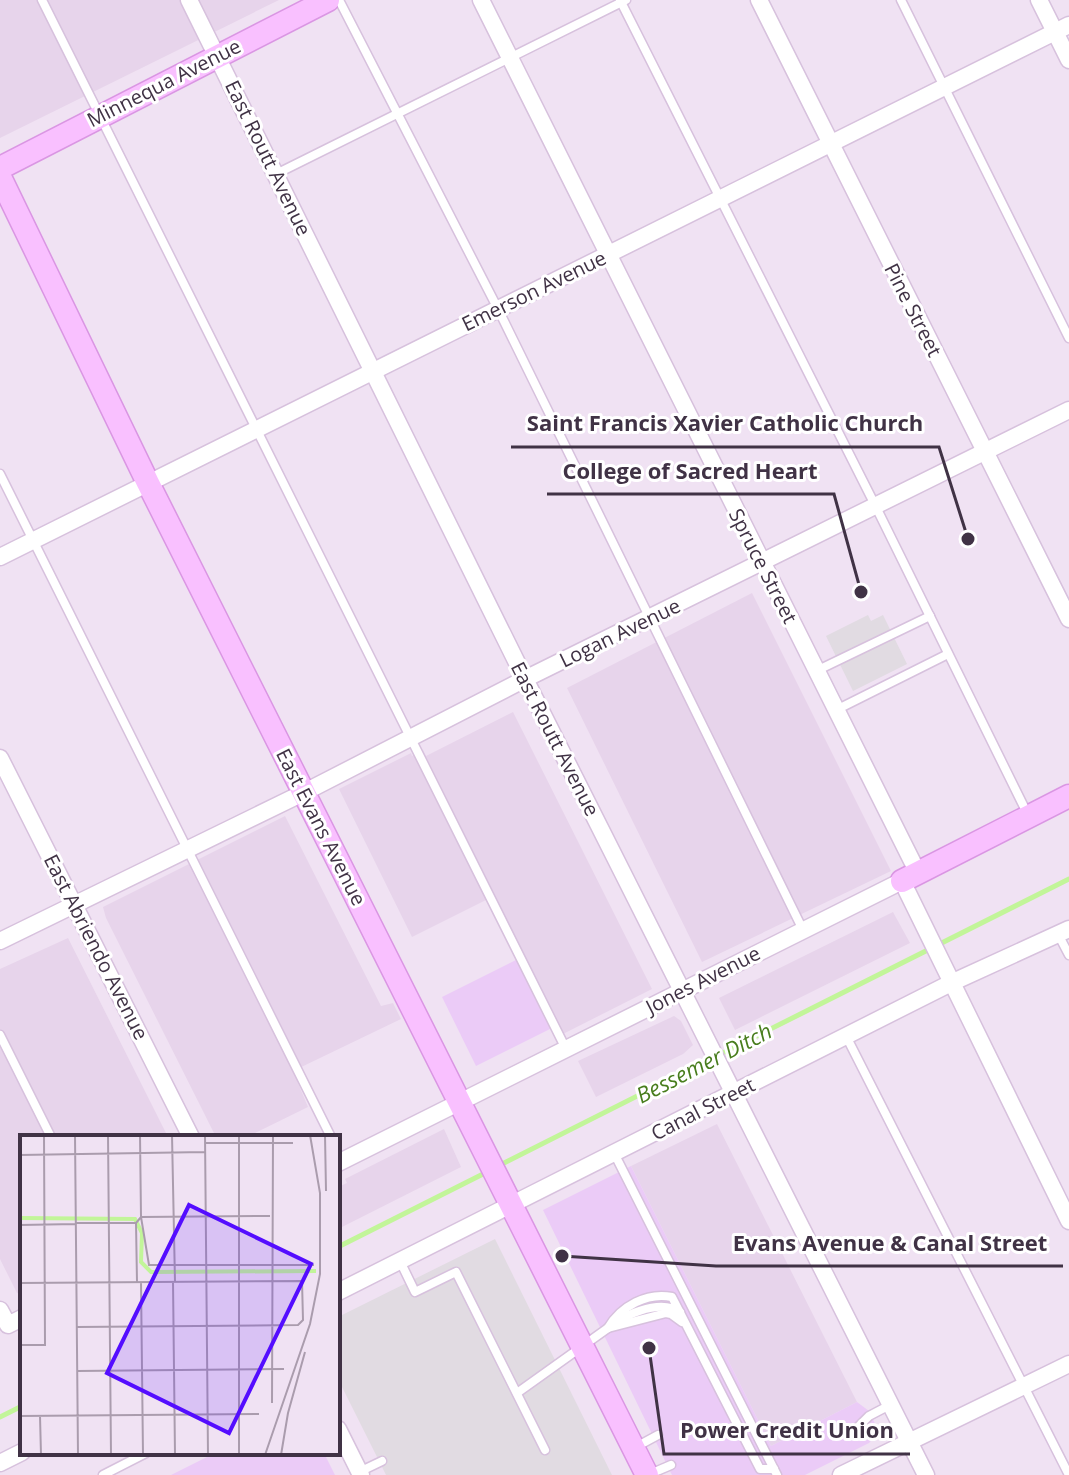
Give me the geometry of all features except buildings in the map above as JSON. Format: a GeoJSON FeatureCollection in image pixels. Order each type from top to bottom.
{"type":"FeatureCollection","features":[{"type":"Feature","properties":{"kind":"street","name":"East Routt Avenue"},"geometry":{"type":"LineString","coordinates":[[189,0],[525,679],[926,1475]]}},
{"type":"Feature","properties":{"kind":"street","name":"Minnequa Avenue"},"geometry":{"type":"LineString","coordinates":[[0,168],[328,0]]}},
{"type":"Feature","properties":{"kind":"street","name":"Spruce Street"},"geometry":{"type":"LineString","coordinates":[[481,0],[836,711],[910,877],[939,960],[1069,1221]]}},
{"type":"Feature","properties":{"kind":"street","name":"Pine Street"},"geometry":{"type":"LineString","coordinates":[[759,0],[1069,619]]}},
{"type":"Feature","properties":{"kind":"street"},"geometry":{"type":"LineString","coordinates":[[1039,0],[1062,28],[1069,60]]}},
{"type":"Feature","properties":{"kind":"street","name":"Emerson Avenue"},"geometry":{"type":"LineString","coordinates":[[0,557],[1062,28]]}},
{"type":"Feature","properties":{"kind":"street","name":"East Evans Avenue"},"geometry":{"type":"LineString","coordinates":[[0,177],[148,483],[584,1347],[627,1441],[648,1475]]}},
{"type":"Feature","properties":{"kind":"street","name":"Logan Avenue"},"geometry":{"type":"LineString","coordinates":[[0,941],[1069,410]]}},
{"type":"Feature","properties":{"kind":"street","name":"East Abriendo Avenue"},"geometry":{"type":"LineString","coordinates":[[0,758],[190,1135]]}},
{"type":"Feature","properties":{"kind":"street","name":"Jones Avenue"},"geometry":{"type":"LineString","coordinates":[[340,1159],[461,1102],[1069,796]]}},
{"type":"Feature","properties":{"kind":"street","name":"Canal Street"},"geometry":{"type":"LineString","coordinates":[[340,1291],[951,983],[1064,931]]}},
{"type":"Feature","properties":{"kind":"street"},"geometry":{"type":"LineString","coordinates":[[841,1475],[1069,1364]]}},
{"type":"Feature","properties":{"kind":"street"},"geometry":{"type":"LineString","coordinates":[[340,1433],[360,1473]]}},
{"type":"Feature","properties":{"kind":"street"},"geometry":{"type":"LineString","coordinates":[[0,1463],[20,1453]]}},
{"type":"Feature","properties":{"kind":"lane"},"geometry":{"type":"LineString","coordinates":[[42,0],[566,1049]]}},
{"type":"Feature","properties":{"kind":"lane"},"geometry":{"type":"LineString","coordinates":[[339,0],[652,617],[803,930]]}},
{"type":"Feature","properties":{"kind":"lane"},"geometry":{"type":"LineString","coordinates":[[901,0],[1069,338]]}},
{"type":"Feature","properties":{"kind":"lane"},"geometry":{"type":"LineString","coordinates":[[276,174],[623,1],[1028,816]]}},
{"type":"Feature","properties":{"kind":"lane"},"geometry":{"type":"LineString","coordinates":[[0,474],[330,1135]]}},
{"type":"Feature","properties":{"kind":"lane"},"geometry":{"type":"LineString","coordinates":[[816,671],[930,616]]}},
{"type":"Feature","properties":{"kind":"lane"},"geometry":{"type":"LineString","coordinates":[[836,711],[948,654]]}},
{"type":"Feature","properties":{"kind":"lane"},"geometry":{"type":"LineString","coordinates":[[1064,931],[1069,955]]}},
{"type":"Feature","properties":{"kind":"lane"},"geometry":{"type":"LineString","coordinates":[[0,1035],[50,1135]]}},
{"type":"Feature","properties":{"kind":"lane"},"geometry":{"type":"LineString","coordinates":[[846,1036],[1069,1475]]}},
{"type":"Feature","properties":{"kind":"lane"},"geometry":{"type":"LineString","coordinates":[[614,1153],[776,1472]]}},
{"type":"Feature","properties":{"kind":"lane"},"geometry":{"type":"LineString","coordinates":[[400,1261],[415,1292],[456,1272],[545,1450]]}},
{"type":"Feature","properties":{"kind":"lane"},"geometry":{"type":"LineString","coordinates":[[517,1393],[584,1347],[608,1328],[629,1305],[656,1296],[672,1297],[760,1469],[776,1472]]}},
{"type":"Feature","properties":{"kind":"lane"},"geometry":{"type":"LineString","coordinates":[[608,1328],[666,1313],[676,1316],[689,1329]]}},
{"type":"Feature","properties":{"kind":"lane"},"geometry":{"type":"LineString","coordinates":[[858,1427],[869,1416],[891,1405]]}},
{"type":"Feature","properties":{"kind":"lane"},"geometry":{"type":"LineString","coordinates":[[627,1441],[658,1435]]}},
{"type":"Feature","properties":{"kind":"lane"},"geometry":{"type":"LineString","coordinates":[[103,1475],[142,1455]]}},
{"type":"Feature","properties":{"kind":"lane"},"geometry":{"type":"LineString","coordinates":[[360,1473],[382,1461]]}},
{"type":"Feature","properties":{"kind":"lane"},"geometry":{"type":"LineString","coordinates":[[648,1475],[671,1465]]}},
{"type":"Feature","properties":{"kind":"shaded area"},"geometry":{"type":"Polygon","coordinates":[[[0,0],[279,0],[0,138],[0,0]]]}},
{"type":"Feature","properties":{"kind":"shaded area"},"geometry":{"type":"Polygon","coordinates":[[[752,593],[891,871],[702,962],[567,688],[752,593]]]}},
{"type":"Feature","properties":{"kind":"shaded area"},"geometry":{"type":"Polygon","coordinates":[[[868,615],[871,621],[883,615],[907,664],[853,691],[826,636],[868,615]]]}},
{"type":"Feature","properties":{"kind":"shaded area"},"geometry":{"type":"Polygon","coordinates":[[[513,712],[652,989],[557,1037],[488,899],[412,937],[339,789],[411,753],[412,756],[423,750],[426,756],[513,712]]]}},
{"type":"Feature","properties":{"kind":"shaded area"},"geometry":{"type":"Polygon","coordinates":[[[285,816],[381,1006],[393,1003],[401,1019],[293,1071],[308,1107],[251,1135],[215,1135],[103,907],[285,816]]]}},
{"type":"Feature","properties":{"kind":"shaded area"},"geometry":{"type":"Polygon","coordinates":[[[893,912],[910,943],[735,1030],[719,998],[893,912]]]}},
{"type":"Feature","properties":{"kind":"shaded area"},"geometry":{"type":"Polygon","coordinates":[[[68,938],[167,1135],[20,1135],[20,1294],[0,1259],[0,969],[68,938]]]}},
{"type":"Feature","properties":{"kind":"shaded area"},"geometry":{"type":"Polygon","coordinates":[[[518,959],[552,1028],[476,1066],[442,997],[518,959]]]}},
{"type":"Feature","properties":{"kind":"shaded area"},"geometry":{"type":"Polygon","coordinates":[[[674,1016],[681,1021],[693,1045],[683,1054],[596,1097],[578,1061],[674,1016]]]}},
{"type":"Feature","properties":{"kind":"shaded area"},"geometry":{"type":"Polygon","coordinates":[[[717,1124],[857,1402],[771,1446],[631,1166],[717,1124]]]}},
{"type":"Feature","properties":{"kind":"shaded area"},"geometry":{"type":"Polygon","coordinates":[[[444,1129],[461,1167],[340,1228],[340,1186],[347,1183],[345,1179],[444,1129]]]}},
{"type":"Feature","properties":{"kind":"shaded area"},"geometry":{"type":"Polygon","coordinates":[[[631,1166],[771,1446],[857,1402],[869,1411],[879,1432],[869,1443],[805,1475],[672,1475],[543,1210],[631,1166]]]}},
{"type":"Feature","properties":{"kind":"shaded area"},"geometry":{"type":"Polygon","coordinates":[[[495,1239],[612,1475],[386,1475],[340,1383],[340,1316],[495,1239]]]}},
{"type":"Feature","properties":{"kind":"shaded area"},"geometry":{"type":"Polygon","coordinates":[[[211,1455],[325,1455],[335,1475],[171,1475],[211,1455]]]}},
{"type":"Feature","properties":{"kind":"waterway","name":"Bessemer Ditch"},"geometry":{"type":"LineString","coordinates":[[498,1166],[1069,879]]}},
{"type":"Feature","properties":{"kind":"waterway","name":"Bessemer Ditch"},"geometry":{"type":"LineString","coordinates":[[340,1246],[489,1171]]}},
{"type":"Feature","properties":{"kind":"waterway","name":"Bessemer Ditch"},"geometry":{"type":"LineString","coordinates":[[0,1417],[20,1407]]}},
{"type":"Feature","properties":{"kind":"place","name":"Saint Francis Xavier Catholic Church"},"geometry":{"type":"Point","coordinates":[968,539]}},
{"type":"Feature","properties":{"kind":"place","name":"College of Sacred Heart"},"geometry":{"type":"Point","coordinates":[861,592]}},
{"type":"Feature","properties":{"kind":"place","name":"Evans Avenue & Canal Street"},"geometry":{"type":"Point","coordinates":[562,1256]}},
{"type":"Feature","properties":{"kind":"place","name":"Power Credit Union"},"geometry":{"type":"Point","coordinates":[649,1348]}}]}
